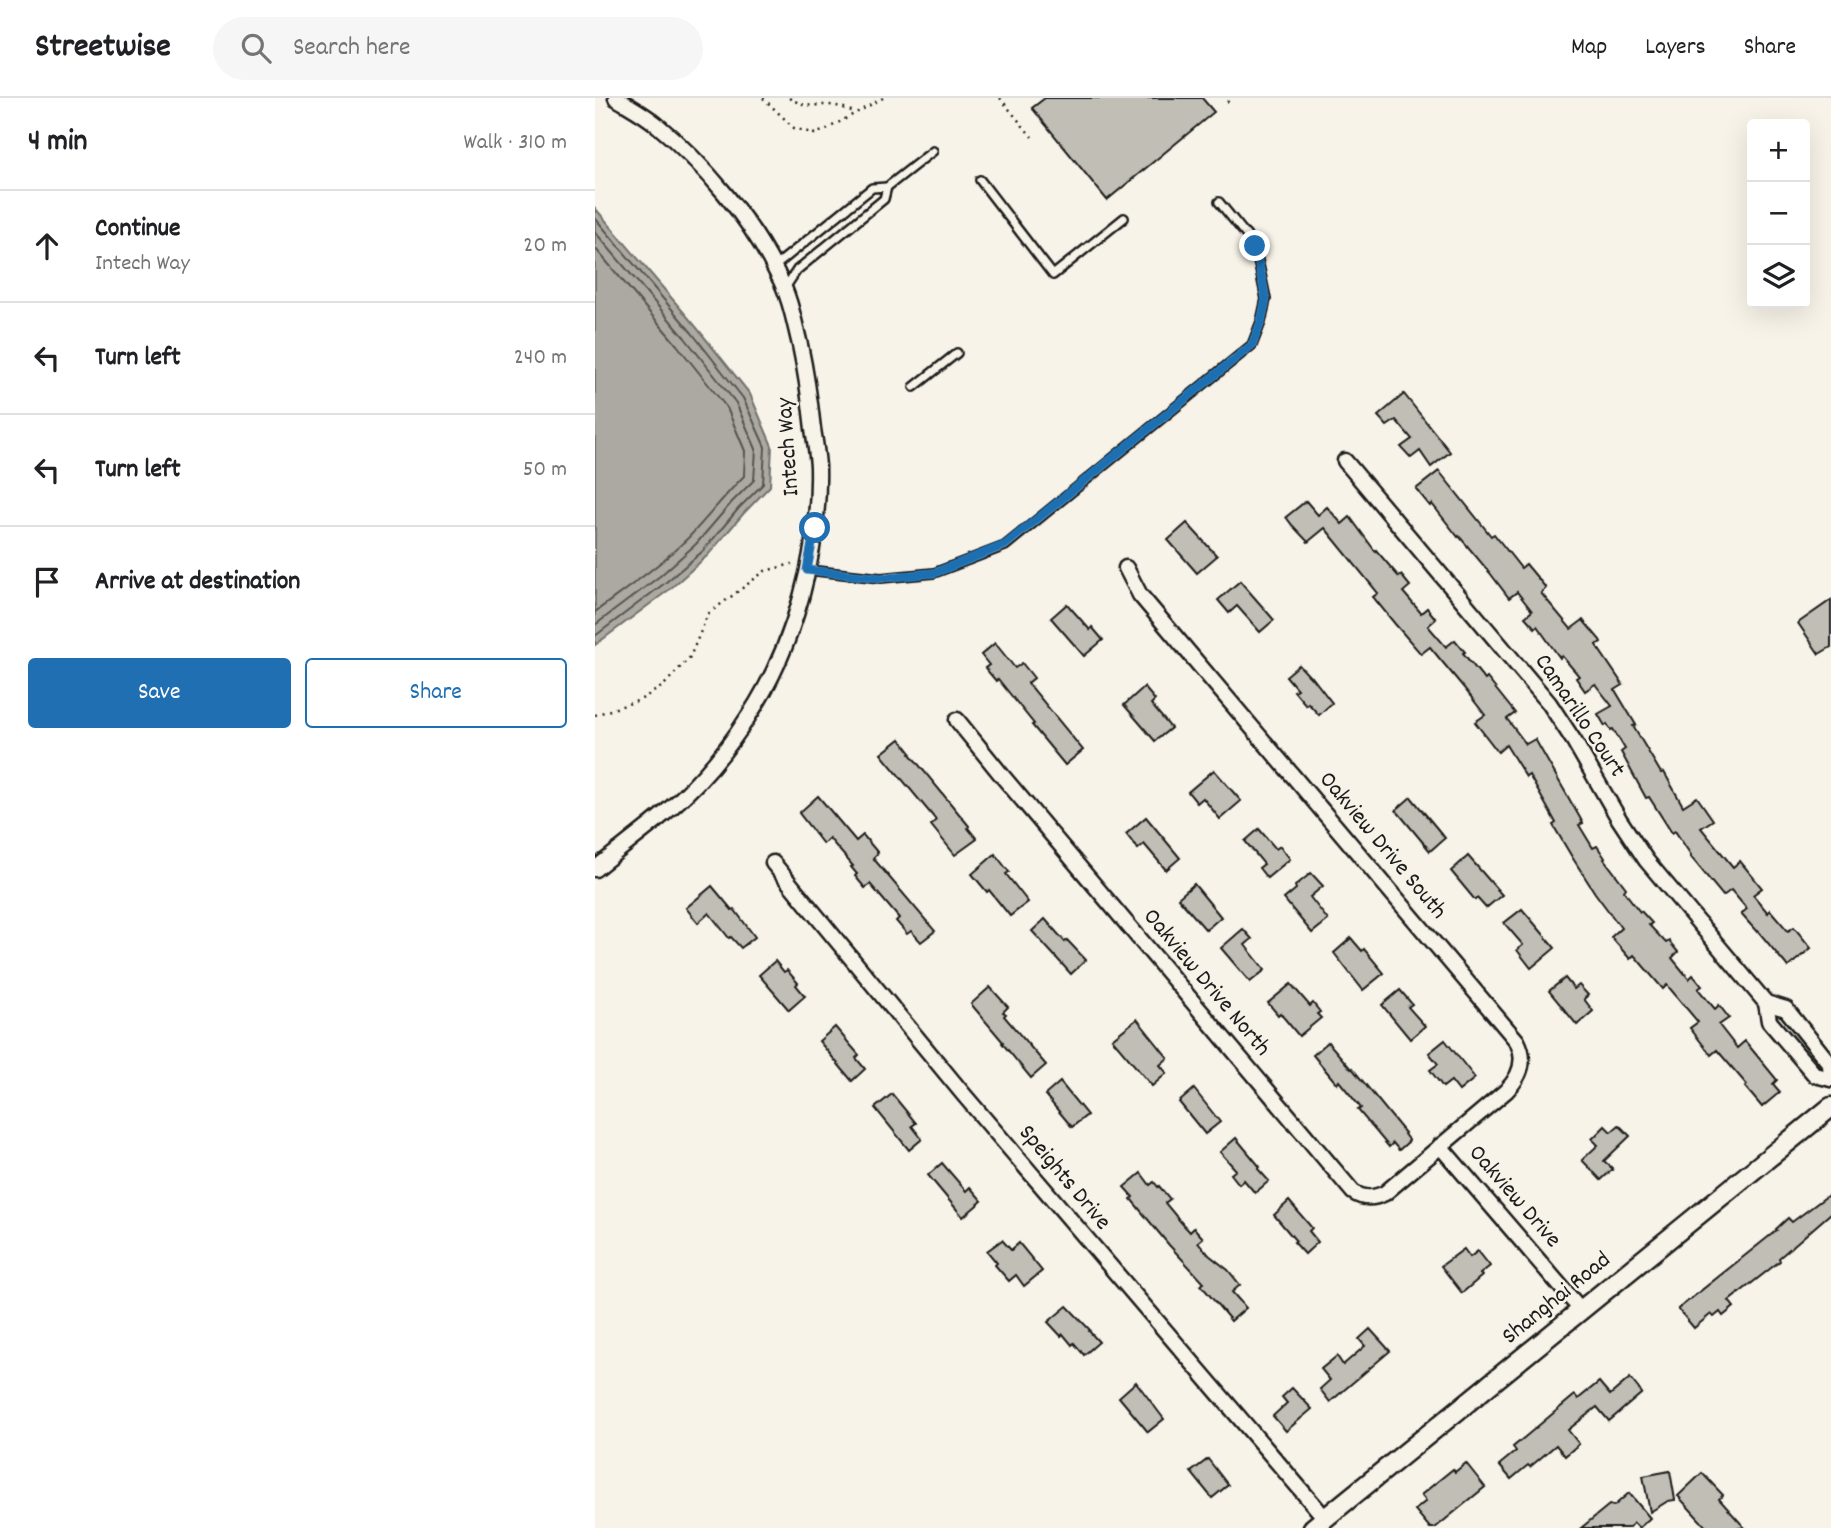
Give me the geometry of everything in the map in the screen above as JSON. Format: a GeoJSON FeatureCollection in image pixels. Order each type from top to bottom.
{"type":"FeatureCollection","features":[{"type":"Feature","properties":{"kind":"street","name":"Intech Way"},"geometry":{"type":"LineString","coordinates":[[595,869],[667,812],[695,785],[749,716],[768,682],[786,641],[805,584],[815,528],[818,464],[806,373],[787,295],[774,267],[746,222],[702,166],[654,122],[616,98]]}},
{"type":"Feature","properties":{"kind":"street","name":"Camarillo Court"},"geometry":{"type":"LineString","coordinates":[[1345,461],[1540,692],[1574,741],[1646,860],[1766,1003],[1786,1009],[1830,1063],[1831,1079]]}},
{"type":"Feature","properties":{"kind":"street","name":"Oakview Drive South"},"geometry":{"type":"LineString","coordinates":[[1125,568],[1140,595],[1517,1041],[1522,1060],[1521,1070],[1514,1082],[1440,1146]]}},
{"type":"Feature","properties":{"kind":"street","name":"Oakview Drive North"},"geometry":{"type":"LineString","coordinates":[[957,720],[1353,1192],[1369,1198],[1385,1193],[1440,1146]]}},
{"type":"Feature","properties":{"kind":"street","name":"Speights Drive"},"geometry":{"type":"LineString","coordinates":[[773,863],[1319,1523]]}},
{"type":"Feature","properties":{"kind":"street","name":"Shanghai Road"},"geometry":{"type":"LineString","coordinates":[[1319,1523],[1831,1107]]}},
{"type":"Feature","properties":{"kind":"street","name":"Oakview Drive"},"geometry":{"type":"LineString","coordinates":[[1440,1146],[1581,1310]]}},
{"type":"Feature","properties":{"kind":"lane"},"geometry":{"type":"LineString","coordinates":[[774,267],[872,188],[887,187],[933,151]]}},
{"type":"Feature","properties":{"kind":"lane"},"geometry":{"type":"LineString","coordinates":[[980,180],[1053,275],[1124,218]]}},
{"type":"Feature","properties":{"kind":"lane"},"geometry":{"type":"LineString","coordinates":[[784,288],[797,270],[884,199],[887,187]]}},
{"type":"Feature","properties":{"kind":"lane"},"geometry":{"type":"LineString","coordinates":[[807,570],[881,578],[934,573],[1005,545],[1252,345],[1266,299],[1255,246],[1219,202]]}},
{"type":"Feature","properties":{"kind":"lane"},"geometry":{"type":"LineString","coordinates":[[847,208],[857,221]]}},
{"type":"Feature","properties":{"kind":"lane"},"geometry":{"type":"LineString","coordinates":[[914,387],[957,352]]}},
{"type":"Feature","properties":{"kind":"path"},"geometry":{"type":"LineString","coordinates":[[762,98],[794,128],[815,135],[883,98]]}},
{"type":"Feature","properties":{"kind":"path"},"geometry":{"type":"LineString","coordinates":[[789,98],[800,104],[829,105],[856,113]]}},
{"type":"Feature","properties":{"kind":"path"},"geometry":{"type":"LineString","coordinates":[[1000,98],[1032,138]]}},
{"type":"Feature","properties":{"kind":"path"},"geometry":{"type":"LineString","coordinates":[[1227,102],[1231,98]]}},
{"type":"Feature","properties":{"kind":"path"},"geometry":{"type":"LineString","coordinates":[[595,715],[640,701],[663,686],[690,657],[708,614],[765,571],[792,564]]}},
{"type":"Feature","properties":{"kind":"water"},"geometry":{"type":"Polygon","coordinates":[[[595,208],[750,394],[772,446],[770,486],[708,555],[670,589],[595,645],[595,208]]]}},
{"type":"Feature","properties":{"kind":"building"},"geometry":{"type":"Polygon","coordinates":[[[1045,98],[1202,98],[1214,112],[1107,200],[1032,108],[1045,98]]]}},
{"type":"Feature","properties":{"kind":"building"},"geometry":{"type":"Polygon","coordinates":[[[1404,394],[1450,452],[1431,467],[1420,451],[1411,458],[1401,447],[1412,439],[1396,420],[1387,426],[1378,416],[1404,394]]]}},
{"type":"Feature","properties":{"kind":"building"},"geometry":{"type":"Polygon","coordinates":[[[1439,471],[1491,536],[1494,534],[1521,568],[1526,564],[1546,588],[1541,593],[1571,629],[1583,620],[1600,640],[1596,645],[1623,685],[1615,690],[1636,725],[1633,726],[1683,806],[1697,797],[1713,820],[1701,828],[1733,867],[1740,861],[1762,888],[1753,895],[1768,913],[1770,910],[1788,931],[1794,927],[1811,948],[1788,967],[1741,914],[1747,909],[1731,890],[1723,896],[1690,856],[1675,831],[1672,833],[1649,797],[1646,798],[1621,752],[1625,749],[1613,729],[1607,724],[1605,726],[1598,714],[1612,706],[1595,684],[1585,691],[1576,678],[1579,676],[1562,656],[1560,658],[1537,626],[1535,628],[1525,617],[1532,611],[1517,592],[1509,598],[1432,504],[1430,506],[1416,489],[1439,471]]]}},
{"type":"Feature","properties":{"kind":"building"},"geometry":{"type":"Polygon","coordinates":[[[1306,501],[1318,515],[1327,507],[1342,524],[1350,517],[1375,551],[1410,586],[1403,592],[1421,613],[1427,608],[1436,619],[1428,626],[1446,647],[1455,640],[1485,680],[1487,678],[1515,713],[1507,719],[1526,744],[1535,739],[1583,823],[1579,825],[1593,848],[1597,846],[1626,888],[1624,891],[1652,923],[1649,925],[1678,952],[1672,958],[1689,979],[1693,975],[1702,986],[1698,989],[1715,1009],[1719,1005],[1729,1018],[1719,1025],[1737,1048],[1745,1041],[1777,1080],[1773,1084],[1780,1092],[1762,1107],[1717,1050],[1711,1055],[1690,1028],[1698,1022],[1667,985],[1663,989],[1634,955],[1630,959],[1611,937],[1621,928],[1572,857],[1529,775],[1526,777],[1506,745],[1498,752],[1475,722],[1485,715],[1464,688],[1430,647],[1421,654],[1373,597],[1378,593],[1325,528],[1308,542],[1292,525],[1286,517],[1306,501]]]}},
{"type":"Feature","properties":{"kind":"building"},"geometry":{"type":"Polygon","coordinates":[[[1187,523],[1217,556],[1197,573],[1168,540],[1187,523]]]}},
{"type":"Feature","properties":{"kind":"building"},"geometry":{"type":"Polygon","coordinates":[[[1240,581],[1274,620],[1260,632],[1237,606],[1229,613],[1218,600],[1240,581]]]}},
{"type":"Feature","properties":{"kind":"building"},"geometry":{"type":"Polygon","coordinates":[[[1831,600],[1831,647],[1819,654],[1798,623],[1831,600]]]}},
{"type":"Feature","properties":{"kind":"building"},"geometry":{"type":"Polygon","coordinates":[[[1067,604],[1090,630],[1092,627],[1103,640],[1084,656],[1051,618],[1067,604]]]}},
{"type":"Feature","properties":{"kind":"building"},"geometry":{"type":"Polygon","coordinates":[[[995,643],[1015,668],[1022,663],[1034,678],[1028,683],[1083,750],[1065,765],[998,679],[996,681],[985,668],[989,665],[981,655],[995,643]]]}},
{"type":"Feature","properties":{"kind":"building"},"geometry":{"type":"Polygon","coordinates":[[[1299,665],[1332,703],[1319,715],[1294,691],[1297,689],[1286,676],[1299,665]]]}},
{"type":"Feature","properties":{"kind":"building"},"geometry":{"type":"Polygon","coordinates":[[[1144,687],[1155,700],[1151,704],[1171,728],[1155,741],[1124,705],[1144,687]]]}},
{"type":"Feature","properties":{"kind":"building"},"geometry":{"type":"Polygon","coordinates":[[[900,739],[977,839],[955,855],[931,825],[936,820],[881,754],[900,739]]]}},
{"type":"Feature","properties":{"kind":"building"},"geometry":{"type":"Polygon","coordinates":[[[1214,770],[1241,801],[1220,819],[1203,798],[1197,803],[1188,792],[1214,770]]]}},
{"type":"Feature","properties":{"kind":"building"},"geometry":{"type":"Polygon","coordinates":[[[818,796],[856,841],[863,835],[878,853],[873,858],[935,931],[921,942],[911,931],[907,934],[896,921],[899,918],[870,884],[865,888],[855,876],[857,874],[851,867],[853,866],[829,838],[823,844],[799,813],[818,796]]]}},
{"type":"Feature","properties":{"kind":"building"},"geometry":{"type":"Polygon","coordinates":[[[1411,797],[1445,838],[1430,851],[1396,810],[1411,797]]]}},
{"type":"Feature","properties":{"kind":"building"},"geometry":{"type":"Polygon","coordinates":[[[1146,817],[1180,858],[1166,870],[1144,844],[1138,849],[1126,834],[1146,817]]]}},
{"type":"Feature","properties":{"kind":"building"},"geometry":{"type":"Polygon","coordinates":[[[1259,829],[1276,849],[1280,846],[1290,859],[1267,878],[1259,868],[1264,864],[1245,841],[1259,829]]]}},
{"type":"Feature","properties":{"kind":"building"},"geometry":{"type":"Polygon","coordinates":[[[995,854],[1009,872],[1006,874],[1028,902],[1010,916],[972,874],[995,854]]]}},
{"type":"Feature","properties":{"kind":"building"},"geometry":{"type":"Polygon","coordinates":[[[1468,856],[1502,895],[1486,908],[1477,898],[1475,900],[1451,871],[1468,856]]]}},
{"type":"Feature","properties":{"kind":"building"},"geometry":{"type":"Polygon","coordinates":[[[1311,873],[1323,886],[1310,897],[1328,920],[1312,933],[1284,899],[1311,873]]]}},
{"type":"Feature","properties":{"kind":"building"},"geometry":{"type":"Polygon","coordinates":[[[1194,884],[1221,917],[1206,930],[1178,898],[1194,884]]]}},
{"type":"Feature","properties":{"kind":"building"},"geometry":{"type":"Polygon","coordinates":[[[712,886],[755,937],[741,948],[729,938],[709,913],[698,923],[686,908],[712,886]]]}},
{"type":"Feature","properties":{"kind":"building"},"geometry":{"type":"Polygon","coordinates":[[[1522,909],[1555,948],[1531,968],[1517,950],[1523,945],[1504,923],[1522,909]]]}},
{"type":"Feature","properties":{"kind":"building"},"geometry":{"type":"Polygon","coordinates":[[[1045,919],[1065,942],[1067,940],[1086,960],[1071,974],[1032,931],[1045,919]]]}},
{"type":"Feature","properties":{"kind":"building"},"geometry":{"type":"Polygon","coordinates":[[[1243,929],[1252,939],[1245,945],[1265,970],[1250,982],[1221,948],[1243,929]]]}},
{"type":"Feature","properties":{"kind":"building"},"geometry":{"type":"Polygon","coordinates":[[[1351,938],[1384,973],[1363,990],[1334,953],[1351,938]]]}},
{"type":"Feature","properties":{"kind":"building"},"geometry":{"type":"Polygon","coordinates":[[[775,961],[784,972],[787,970],[805,996],[789,1010],[759,975],[775,961]]]}},
{"type":"Feature","properties":{"kind":"building"},"geometry":{"type":"Polygon","coordinates":[[[1565,978],[1574,989],[1579,985],[1588,995],[1584,999],[1593,1011],[1577,1025],[1549,991],[1565,978]]]}},
{"type":"Feature","properties":{"kind":"building"},"geometry":{"type":"Polygon","coordinates":[[[1291,984],[1310,1006],[1313,1003],[1321,1018],[1299,1036],[1268,1003],[1291,984]]]}},
{"type":"Feature","properties":{"kind":"building"},"geometry":{"type":"Polygon","coordinates":[[[990,987],[1008,1007],[1003,1012],[1006,1014],[1004,1016],[1046,1065],[1031,1078],[971,1004],[990,987]]]}},
{"type":"Feature","properties":{"kind":"building"},"geometry":{"type":"Polygon","coordinates":[[[1400,990],[1412,1004],[1408,1007],[1425,1026],[1410,1039],[1382,1005],[1400,990]]]}},
{"type":"Feature","properties":{"kind":"building"},"geometry":{"type":"Polygon","coordinates":[[[1137,1019],[1168,1058],[1160,1065],[1167,1073],[1152,1086],[1112,1039],[1137,1019]]]}},
{"type":"Feature","properties":{"kind":"building"},"geometry":{"type":"Polygon","coordinates":[[[835,1027],[859,1055],[856,1058],[865,1069],[852,1081],[819,1041],[835,1027]]]}},
{"type":"Feature","properties":{"kind":"building"},"geometry":{"type":"Polygon","coordinates":[[[1445,1040],[1475,1078],[1459,1091],[1451,1081],[1443,1087],[1430,1070],[1438,1064],[1429,1053],[1445,1040]]]}},
{"type":"Feature","properties":{"kind":"building"},"geometry":{"type":"Polygon","coordinates":[[[1328,1042],[1405,1133],[1409,1141],[1399,1150],[1393,1143],[1389,1147],[1358,1110],[1361,1108],[1339,1081],[1337,1084],[1313,1055],[1328,1042]]]}},
{"type":"Feature","properties":{"kind":"building"},"geometry":{"type":"Polygon","coordinates":[[[1060,1082],[1087,1115],[1072,1127],[1045,1095],[1060,1082]]]}},
{"type":"Feature","properties":{"kind":"building"},"geometry":{"type":"Polygon","coordinates":[[[1194,1089],[1220,1122],[1205,1134],[1179,1102],[1194,1089]]]}},
{"type":"Feature","properties":{"kind":"building"},"geometry":{"type":"Polygon","coordinates":[[[892,1094],[916,1123],[912,1126],[922,1139],[909,1150],[875,1108],[892,1094]]]}},
{"type":"Feature","properties":{"kind":"building"},"geometry":{"type":"Polygon","coordinates":[[[1619,1125],[1630,1136],[1604,1161],[1613,1169],[1601,1180],[1582,1160],[1598,1145],[1592,1139],[1605,1126],[1611,1132],[1619,1125]]]}},
{"type":"Feature","properties":{"kind":"building"},"geometry":{"type":"Polygon","coordinates":[[[1236,1138],[1269,1181],[1255,1193],[1244,1180],[1239,1184],[1231,1174],[1236,1170],[1220,1152],[1236,1138]]]}},
{"type":"Feature","properties":{"kind":"building"},"geometry":{"type":"Polygon","coordinates":[[[942,1163],[966,1191],[970,1187],[982,1201],[963,1217],[928,1175],[942,1163]]]}},
{"type":"Feature","properties":{"kind":"building"},"geometry":{"type":"Polygon","coordinates":[[[1141,1173],[1150,1185],[1154,1182],[1159,1186],[1170,1199],[1165,1203],[1190,1232],[1194,1228],[1203,1238],[1198,1242],[1240,1285],[1232,1292],[1246,1308],[1231,1321],[1201,1285],[1204,1283],[1131,1199],[1133,1197],[1124,1187],[1141,1173]]]}},
{"type":"Feature","properties":{"kind":"building"},"geometry":{"type":"Polygon","coordinates":[[[1831,1193],[1831,1213],[1779,1258],[1780,1261],[1729,1301],[1734,1307],[1723,1316],[1720,1312],[1714,1317],[1711,1314],[1694,1328],[1678,1309],[1777,1230],[1788,1218],[1792,1222],[1831,1193]]]}},
{"type":"Feature","properties":{"kind":"building"},"geometry":{"type":"Polygon","coordinates":[[[1289,1201],[1312,1228],[1309,1231],[1318,1242],[1305,1254],[1274,1215],[1289,1201]]]}},
{"type":"Feature","properties":{"kind":"building"},"geometry":{"type":"Polygon","coordinates":[[[1002,1240],[1011,1250],[1019,1243],[1042,1271],[1024,1286],[1016,1275],[1009,1281],[987,1251],[1002,1240]]]}},
{"type":"Feature","properties":{"kind":"building"},"geometry":{"type":"Polygon","coordinates":[[[1464,1249],[1470,1257],[1478,1251],[1490,1266],[1462,1293],[1441,1266],[1464,1249]]]}},
{"type":"Feature","properties":{"kind":"building"},"geometry":{"type":"Polygon","coordinates":[[[1067,1306],[1099,1342],[1084,1355],[1048,1322],[1067,1306]]]}},
{"type":"Feature","properties":{"kind":"building"},"geometry":{"type":"Polygon","coordinates":[[[1370,1329],[1390,1351],[1330,1402],[1320,1389],[1330,1380],[1321,1369],[1337,1356],[1343,1365],[1365,1346],[1359,1339],[1370,1329]]]}},
{"type":"Feature","properties":{"kind":"building"},"geometry":{"type":"Polygon","coordinates":[[[1630,1378],[1642,1393],[1609,1421],[1597,1407],[1568,1430],[1579,1444],[1565,1456],[1556,1445],[1511,1479],[1499,1465],[1516,1451],[1513,1447],[1575,1395],[1578,1399],[1599,1382],[1610,1395],[1630,1378]]]}},
{"type":"Feature","properties":{"kind":"building"},"geometry":{"type":"Polygon","coordinates":[[[1136,1382],[1164,1419],[1148,1432],[1119,1397],[1136,1382]]]}},
{"type":"Feature","properties":{"kind":"building"},"geometry":{"type":"Polygon","coordinates":[[[1292,1388],[1312,1409],[1286,1431],[1273,1416],[1287,1403],[1282,1397],[1292,1388]]]}},
{"type":"Feature","properties":{"kind":"building"},"geometry":{"type":"Polygon","coordinates":[[[1208,1459],[1228,1485],[1212,1498],[1191,1472],[1208,1459]]]}},
{"type":"Feature","properties":{"kind":"building"},"geometry":{"type":"Polygon","coordinates":[[[1466,1463],[1485,1487],[1435,1528],[1430,1528],[1415,1510],[1426,1501],[1421,1495],[1453,1469],[1455,1472],[1466,1463]]]}},
{"type":"Feature","properties":{"kind":"building"},"geometry":{"type":"Polygon","coordinates":[[[1670,1471],[1675,1500],[1668,1501],[1650,1512],[1643,1476],[1670,1471]]]}},
{"type":"Feature","properties":{"kind":"building"},"geometry":{"type":"Polygon","coordinates":[[[1702,1473],[1723,1495],[1719,1499],[1745,1528],[1707,1528],[1678,1496],[1702,1473]]]}},
{"type":"Feature","properties":{"kind":"building"},"geometry":{"type":"Polygon","coordinates":[[[1629,1493],[1650,1518],[1639,1528],[1634,1523],[1628,1528],[1581,1528],[1609,1505],[1614,1506],[1629,1493]]]}},
{"type":"Feature","properties":{"kind":"route"},"geometry":{"type":"LineString","coordinates":[[815,528],[807,570],[881,578],[934,573],[1005,545],[1252,345],[1266,299],[1255,246]]}}]}
